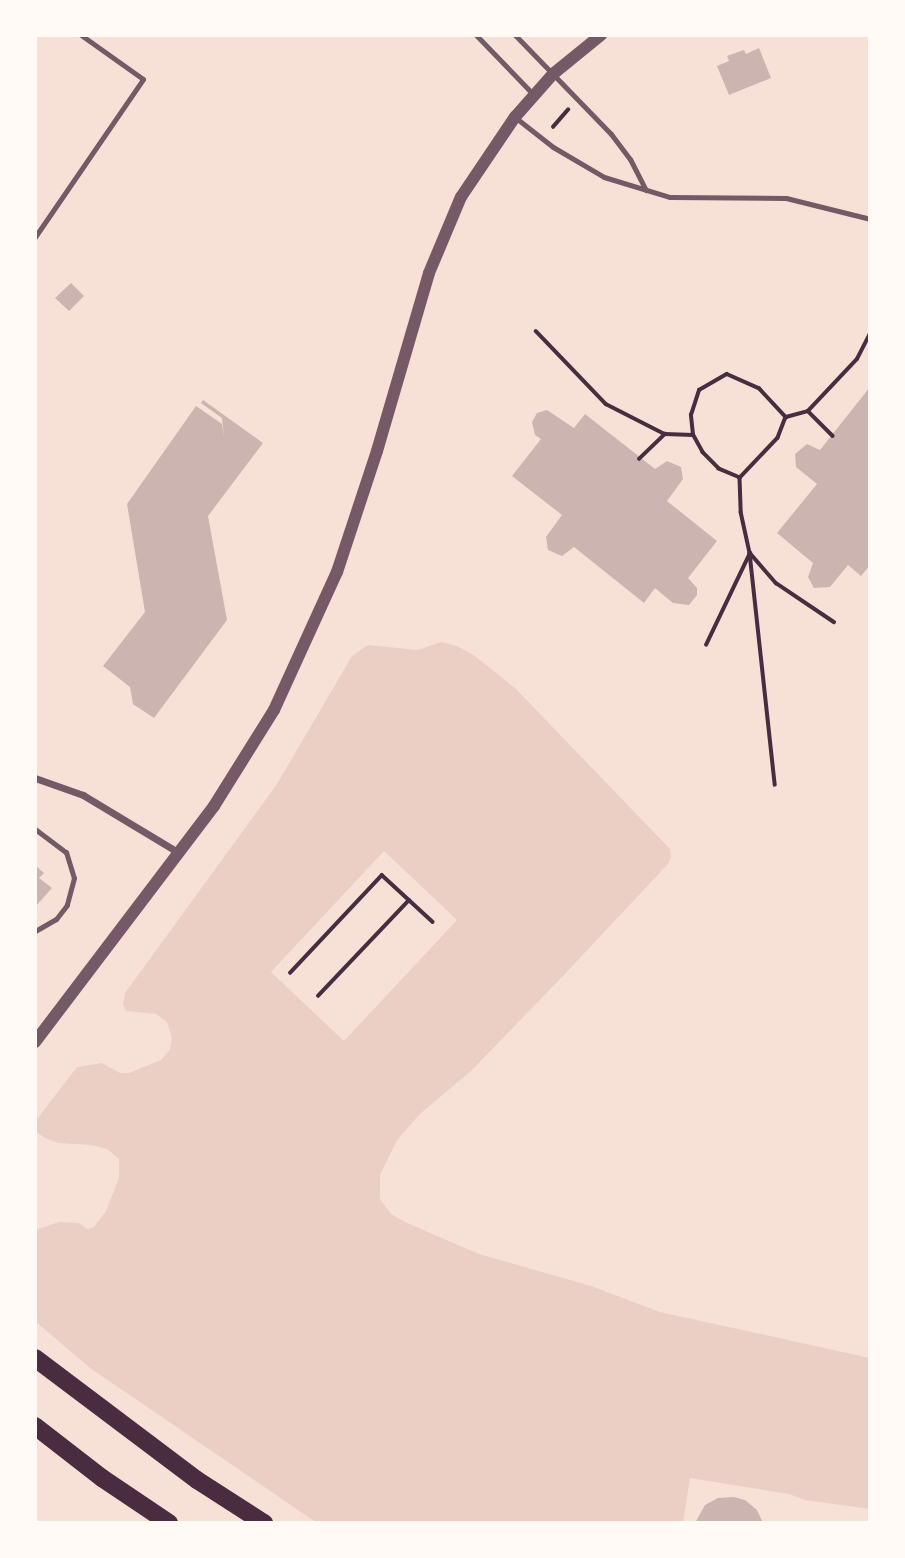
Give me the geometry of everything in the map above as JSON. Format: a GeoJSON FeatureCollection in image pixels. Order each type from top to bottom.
{"type":"FeatureCollection","features":[{"type":"Feature","properties":{"kind":"main road"},"geometry":{"type":"LineString","coordinates":[[35,1359],[197,1480],[264,1523]]}},
{"type":"Feature","properties":{"kind":"main road"},"geometry":{"type":"LineString","coordinates":[[35,1426],[102,1478],[169,1523]]}},
{"type":"Feature","properties":{"kind":"street"},"geometry":{"type":"LineString","coordinates":[[35,1042],[179,853],[255,743],[307,643],[337,572],[371,471],[435,256],[477,170],[515,117],[553,74],[601,35]]}},
{"type":"Feature","properties":{"kind":"street"},"geometry":{"type":"LineString","coordinates":[[35,778],[83,795],[179,853]]}},
{"type":"Feature","properties":{"kind":"lane"},"geometry":{"type":"LineString","coordinates":[[35,237],[143,79],[82,35]]}},
{"type":"Feature","properties":{"kind":"lane"},"geometry":{"type":"LineString","coordinates":[[476,35],[534,95]]}},
{"type":"Feature","properties":{"kind":"lane"},"geometry":{"type":"LineString","coordinates":[[515,35],[611,134],[630,159],[646,190]]}},
{"type":"Feature","properties":{"kind":"lane"},"geometry":{"type":"LineString","coordinates":[[515,117],[581,165],[604,177],[646,190],[688,199],[734,195],[786,198],[870,219]]}},
{"type":"Feature","properties":{"kind":"lane"},"geometry":{"type":"LineString","coordinates":[[35,829],[66,852],[72,863],[72,892],[56,919],[35,931]]}},
{"type":"Feature","properties":{"kind":"path"},"geometry":{"type":"LineString","coordinates":[[553,127],[568,110]]}},
{"type":"Feature","properties":{"kind":"path"},"geometry":{"type":"LineString","coordinates":[[536,331],[606,404],[665,434],[693,435]]}},
{"type":"Feature","properties":{"kind":"path"},"geometry":{"type":"LineString","coordinates":[[786,417],[808,411],[857,359],[870,333]]}},
{"type":"Feature","properties":{"kind":"path"},"geometry":{"type":"LineString","coordinates":[[740,478],[719,469],[703,453],[693,435],[691,415],[699,390],[727,374],[758,388],[786,417]]}},
{"type":"Feature","properties":{"kind":"path"},"geometry":{"type":"LineString","coordinates":[[808,411],[833,436]]}},
{"type":"Feature","properties":{"kind":"path"},"geometry":{"type":"LineString","coordinates":[[775,785],[750,553],[741,512],[740,478],[778,438],[786,417]]}},
{"type":"Feature","properties":{"kind":"path"},"geometry":{"type":"LineString","coordinates":[[639,459],[665,434]]}},
{"type":"Feature","properties":{"kind":"path"},"geometry":{"type":"LineString","coordinates":[[750,553],[776,583],[834,622]]}},
{"type":"Feature","properties":{"kind":"path"},"geometry":{"type":"LineString","coordinates":[[706,645],[750,553]]}},
{"type":"Feature","properties":{"kind":"path"},"geometry":{"type":"LineString","coordinates":[[290,973],[382,875],[433,922]]}},
{"type":"Feature","properties":{"kind":"path"},"geometry":{"type":"LineString","coordinates":[[318,996],[409,900]]}},
{"type":"Feature","properties":{"kind":"shaded area"},"geometry":{"type":"Polygon","coordinates":[[[441,642],[457,646],[475,656],[516,689],[670,849],[671,857],[668,864],[563,976],[471,1071],[420,1114],[397,1140],[380,1175],[380,1199],[391,1214],[407,1223],[479,1254],[591,1286],[660,1312],[870,1358],[870,1509],[805,1500],[789,1494],[690,1478],[683,1523],[317,1523],[90,1368],[35,1321],[35,1230],[59,1222],[79,1223],[87,1229],[94,1227],[106,1211],[119,1178],[119,1159],[107,1149],[58,1143],[45,1138],[35,1131],[37,1119],[77,1067],[102,1063],[120,1073],[129,1073],[161,1060],[170,1050],[172,1038],[167,1022],[156,1014],[126,1011],[123,1004],[125,993],[277,784],[352,656],[368,645],[418,650],[441,642]],[[384,851],[271,972],[344,1041],[457,920],[384,851]]]}},
{"type":"Feature","properties":{"kind":"building"},"geometry":{"type":"Polygon","coordinates":[[[759,48],[771,78],[729,95],[717,66],[729,61],[727,56],[744,50],[746,54],[759,48]]]}},
{"type":"Feature","properties":{"kind":"building"},"geometry":{"type":"Polygon","coordinates":[[[71,283],[84,296],[69,311],[55,298],[71,283]]]}},
{"type":"Feature","properties":{"kind":"building"},"geometry":{"type":"Polygon","coordinates":[[[870,387],[870,565],[861,576],[848,565],[830,587],[814,588],[808,577],[813,563],[777,533],[817,484],[796,467],[795,454],[807,444],[820,450],[870,387]]]}},
{"type":"Feature","properties":{"kind":"building"},"geometry":{"type":"Polygon","coordinates":[[[203,400],[263,443],[208,516],[227,620],[154,718],[133,704],[130,687],[103,666],[145,612],[127,504],[196,406],[222,424],[224,437],[222,418],[201,403],[203,400]]]}},
{"type":"Feature","properties":{"kind":"building"},"geometry":{"type":"Polygon","coordinates":[[[547,410],[574,428],[585,414],[655,469],[667,461],[681,467],[683,479],[667,501],[717,541],[688,578],[697,588],[697,595],[689,605],[673,603],[655,588],[644,603],[574,547],[562,556],[548,550],[546,537],[562,515],[512,476],[541,439],[535,435],[532,422],[537,413],[547,410]]]}},
{"type":"Feature","properties":{"kind":"building"},"geometry":{"type":"Polygon","coordinates":[[[35,865],[44,873],[39,878],[52,888],[35,907],[35,865]]]}},
{"type":"Feature","properties":{"kind":"building"},"geometry":{"type":"Polygon","coordinates":[[[734,1497],[745,1500],[757,1510],[763,1523],[695,1523],[705,1505],[718,1498],[734,1497]]]}}]}
